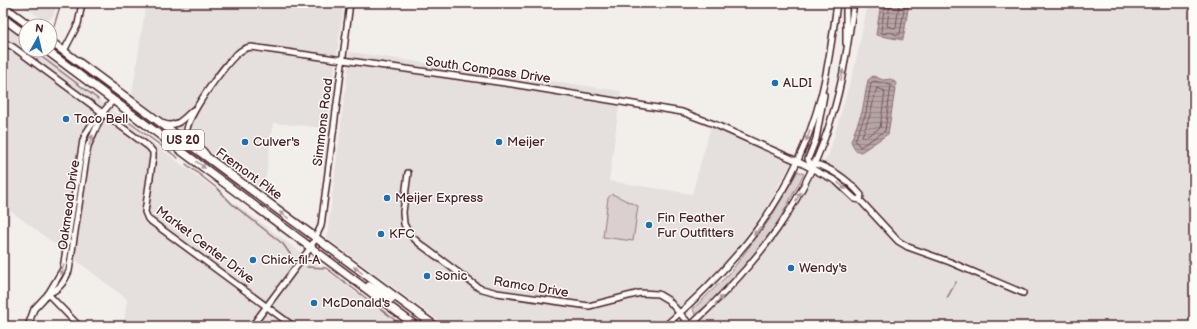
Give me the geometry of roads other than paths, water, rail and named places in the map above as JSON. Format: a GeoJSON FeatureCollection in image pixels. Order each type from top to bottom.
{"type":"FeatureCollection","features":[{"type":"Feature","properties":{"kind":"highway"},"geometry":{"type":"LineString","coordinates":[[3,6],[19,18]]}},
{"type":"Feature","properties":{"kind":"highway"},"geometry":{"type":"LineString","coordinates":[[3,18],[18,29]]}},
{"type":"Feature","properties":{"kind":"highway","name":"Fremont Pike"},"geometry":{"type":"LineString","coordinates":[[58,47],[209,160],[416,326]]}},
{"type":"Feature","properties":{"kind":"highway","name":"Fremont Pike"},"geometry":{"type":"LineString","coordinates":[[57,58],[313,243],[434,326]]}},
{"type":"Feature","properties":{"kind":"highway"},"geometry":{"type":"LineString","coordinates":[[65,64],[79,69],[107,89],[119,92]]}},
{"type":"Feature","properties":{"kind":"highway"},"geometry":{"type":"LineString","coordinates":[[113,100],[120,99],[150,120],[161,124]]}},
{"type":"Feature","properties":{"kind":"street"},"geometry":{"type":"LineString","coordinates":[[64,51],[78,24],[82,3]]}},
{"type":"Feature","properties":{"kind":"street","name":"Simmons Road"},"geometry":{"type":"LineString","coordinates":[[252,326],[313,243],[321,226],[350,3]]}},
{"type":"Feature","properties":{"kind":"street"},"geometry":{"type":"LineString","coordinates":[[812,163],[808,159],[816,139],[823,103],[837,3]]}},
{"type":"Feature","properties":{"kind":"street"},"geometry":{"type":"LineString","coordinates":[[846,3],[845,36],[847,47]]}},
{"type":"Feature","properties":{"kind":"street"},"geometry":{"type":"LineString","coordinates":[[690,326],[733,286],[763,250],[788,215],[812,169],[812,163],[833,113],[847,47],[854,3]]}},
{"type":"Feature","properties":{"kind":"street"},"geometry":{"type":"LineString","coordinates":[[3,42],[13,47],[102,114]]}},
{"type":"Feature","properties":{"kind":"street","name":"South Compass Drive"},"geometry":{"type":"LineString","coordinates":[[209,160],[204,151],[191,141],[187,134],[187,124],[195,108],[233,57],[247,48],[258,47],[664,108],[703,120],[798,161],[836,181],[855,200],[860,200],[898,241],[919,252],[950,262],[1023,294]]}},
{"type":"Feature","properties":{"kind":"street"},"geometry":{"type":"LineString","coordinates":[[665,326],[720,276],[748,243],[781,194],[798,161],[816,112],[826,74]]}},
{"type":"Feature","properties":{"kind":"street","name":"Oakmead Drive"},"geometry":{"type":"LineString","coordinates":[[28,326],[34,310],[48,294],[57,290],[63,284],[69,271],[88,146],[102,114],[113,100]]}},
{"type":"Feature","properties":{"kind":"street","name":"South Compass Drive"},"geometry":{"type":"LineString","coordinates":[[161,124],[169,126],[176,124],[195,108]]}},
{"type":"Feature","properties":{"kind":"street","name":"Market Center Drive"},"geometry":{"type":"LineString","coordinates":[[102,114],[144,143],[153,152],[145,212],[148,218],[293,326]]}},
{"type":"Feature","properties":{"kind":"street","name":"South Compass Drive"},"geometry":{"type":"LineString","coordinates":[[798,161],[812,163],[846,180],[861,195],[860,200]]}},
{"type":"Feature","properties":{"kind":"street","name":"Ramco Drive"},"geometry":{"type":"LineString","coordinates":[[408,173],[403,212],[404,224],[410,235],[479,288],[497,294],[589,306],[620,297],[653,293],[663,296],[680,313],[690,326]]}},
{"type":"Feature","properties":{"kind":"street"},"geometry":{"type":"LineString","coordinates":[[48,294],[79,326]]}},
{"type":"Feature","properties":{"kind":"water"},"geometry":{"type":"Polygon","coordinates":[[[881,3],[909,3],[903,40],[876,35],[881,3]]]}},
{"type":"Feature","properties":{"kind":"water"},"geometry":{"type":"Polygon","coordinates":[[[873,76],[883,80],[891,79],[896,83],[888,134],[861,152],[855,150],[851,141],[862,112],[868,80],[873,76]]]}},
{"type":"Feature","properties":{"kind":"waterway"},"geometry":{"type":"LineString","coordinates":[[56,18],[61,3]]}},
{"type":"Feature","properties":{"kind":"waterway"},"geometry":{"type":"LineString","coordinates":[[43,58],[98,99]]}},
{"type":"Feature","properties":{"kind":"waterway"},"geometry":{"type":"LineString","coordinates":[[119,115],[178,158]]}},
{"type":"Feature","properties":{"kind":"waterway"},"geometry":{"type":"LineString","coordinates":[[186,164],[218,189],[232,204],[283,244],[290,254]]}},
{"type":"Feature","properties":{"kind":"waterway"},"geometry":{"type":"LineString","coordinates":[[307,267],[326,268],[403,326]]}},
{"type":"Feature","properties":{"kind":"waterway"},"geometry":{"type":"LineString","coordinates":[[947,298],[956,282]]}},
{"type":"Feature","properties":{"kind":"place","name":"ALDI"},"geometry":{"type":"Point","coordinates":[775,83]}},
{"type":"Feature","properties":{"kind":"place","name":"Taco Bell"},"geometry":{"type":"Point","coordinates":[66,119]}},
{"type":"Feature","properties":{"kind":"place","name":"Culver's"},"geometry":{"type":"Point","coordinates":[245,142]}},
{"type":"Feature","properties":{"kind":"place","name":"Meijer"},"geometry":{"type":"Point","coordinates":[499,142]}},
{"type":"Feature","properties":{"kind":"place","name":"Meijer Express"},"geometry":{"type":"Point","coordinates":[387,198]}},
{"type":"Feature","properties":{"kind":"place","name":"Fin Feather Fur Outfitters"},"geometry":{"type":"Point","coordinates":[649,225]}},
{"type":"Feature","properties":{"kind":"place","name":"KFC"},"geometry":{"type":"Point","coordinates":[381,234]}},
{"type":"Feature","properties":{"kind":"place","name":"Chick-fil-A"},"geometry":{"type":"Point","coordinates":[253,260]}},
{"type":"Feature","properties":{"kind":"place","name":"Wendy's"},"geometry":{"type":"Point","coordinates":[791,268]}},
{"type":"Feature","properties":{"kind":"place","name":"Sonic"},"geometry":{"type":"Point","coordinates":[427,276]}},
{"type":"Feature","properties":{"kind":"place","name":"McDonald's"},"geometry":{"type":"Point","coordinates":[314,303]}}]}
